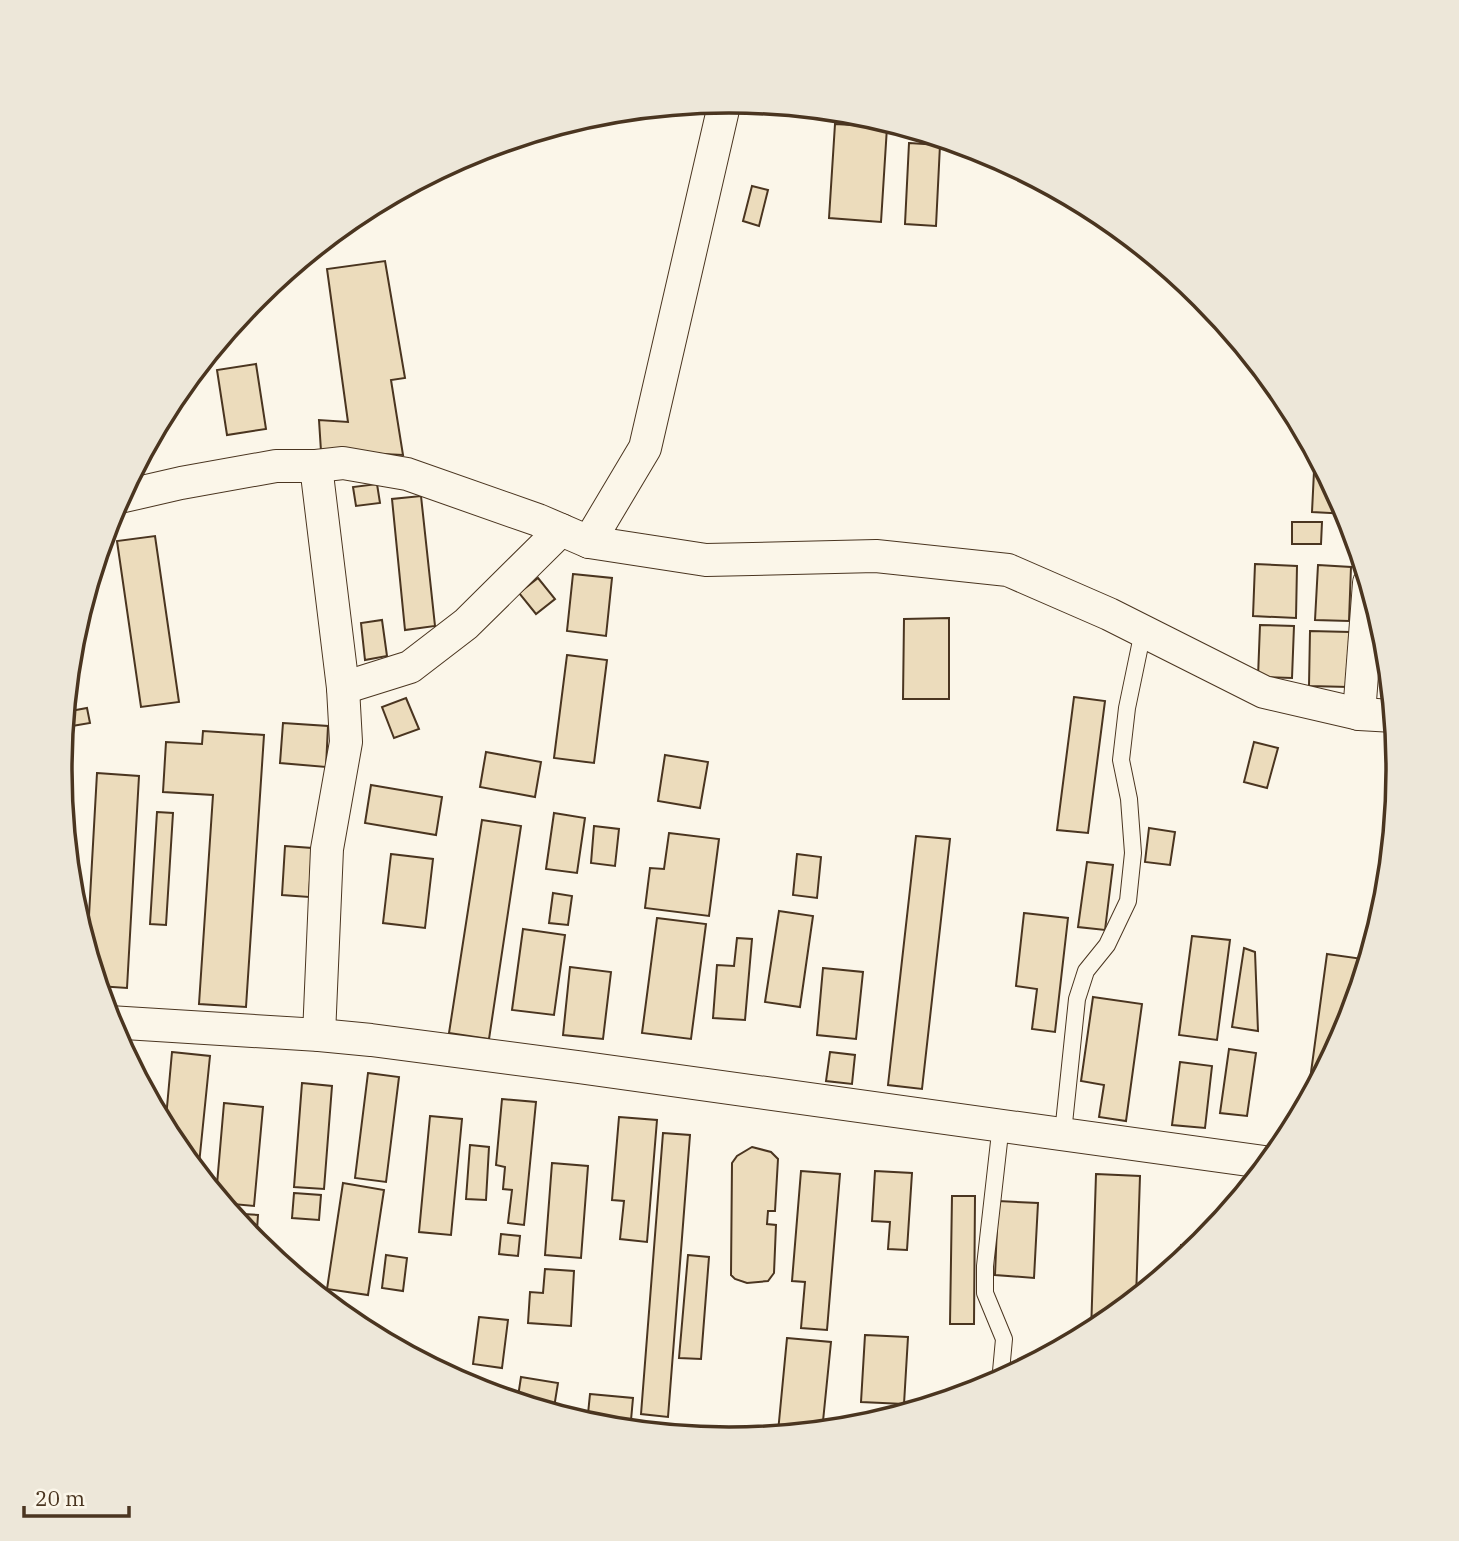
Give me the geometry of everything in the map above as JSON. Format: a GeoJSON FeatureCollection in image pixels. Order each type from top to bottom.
{"type":"FeatureCollection","features":[{"type":"Feature","properties":{"kind":"street"},"geometry":{"type":"LineString","coordinates":[[343,688],[410,667],[466,624],[575,536],[645,448],[723,113]]}},
{"type":"Feature","properties":{"kind":"street"},"geometry":{"type":"LineString","coordinates":[[134,494],[276,466],[343,463],[407,474],[575,536],[706,560],[876,556],[1008,569],[1109,614],[1264,692],[1359,715],[1385,716]]}},
{"type":"Feature","properties":{"kind":"street"},"geometry":{"type":"LineString","coordinates":[[316,466],[343,688],[346,742],[327,849],[319,1035]]}},
{"type":"Feature","properties":{"kind":"street"},"geometry":{"type":"LineString","coordinates":[[1359,715],[1367,609]]}},
{"type":"Feature","properties":{"kind":"street"},"geometry":{"type":"LineString","coordinates":[[122,1023],[319,1035],[592,1068],[1258,1161]]}},
{"type":"Feature","properties":{"kind":"lane"},"geometry":{"type":"LineString","coordinates":[[1063,1133],[1077,999],[1086,971],[1107,945],[1128,901],[1133,853],[1129,799],[1121,760],[1127,708],[1143,631]]}},
{"type":"Feature","properties":{"kind":"lane"},"geometry":{"type":"LineString","coordinates":[[1001,1124],[985,1266],[985,1293],[1004,1339],[1001,1369]]}},
{"type":"Feature","properties":{"kind":"building"},"geometry":{"type":"Polygon","coordinates":[[[835,124],[860,125],[887,132],[881,222],[829,218],[835,124]]]}},
{"type":"Feature","properties":{"kind":"building"},"geometry":{"type":"Polygon","coordinates":[[[909,143],[940,148],[936,226],[905,224],[909,143]]]}},
{"type":"Feature","properties":{"kind":"building"},"geometry":{"type":"Polygon","coordinates":[[[752,186],[768,190],[759,226],[743,221],[752,186]]]}},
{"type":"Feature","properties":{"kind":"building"},"geometry":{"type":"Polygon","coordinates":[[[385,261],[405,378],[391,380],[403,455],[321,451],[319,420],[348,422],[327,269],[385,261]]]}},
{"type":"Feature","properties":{"kind":"building"},"geometry":{"type":"Polygon","coordinates":[[[256,364],[266,429],[227,435],[217,370],[256,364]]]}},
{"type":"Feature","properties":{"kind":"building"},"geometry":{"type":"Polygon","coordinates":[[[1314,471],[1334,513],[1312,512],[1314,471]]]}},
{"type":"Feature","properties":{"kind":"building"},"geometry":{"type":"Polygon","coordinates":[[[377,484],[380,503],[356,506],[353,487],[377,484]]]}},
{"type":"Feature","properties":{"kind":"building"},"geometry":{"type":"Polygon","coordinates":[[[421,496],[435,626],[405,630],[392,499],[421,496]]]}},
{"type":"Feature","properties":{"kind":"building"},"geometry":{"type":"Polygon","coordinates":[[[1292,522],[1322,522],[1321,544],[1292,544],[1292,522]]]}},
{"type":"Feature","properties":{"kind":"building"},"geometry":{"type":"Polygon","coordinates":[[[155,536],[179,702],[141,707],[117,541],[155,536]]]}},
{"type":"Feature","properties":{"kind":"building"},"geometry":{"type":"Polygon","coordinates":[[[1255,564],[1297,566],[1296,618],[1253,616],[1255,564]]]}},
{"type":"Feature","properties":{"kind":"building"},"geometry":{"type":"Polygon","coordinates":[[[1318,565],[1351,567],[1349,621],[1315,620],[1318,565]]]}},
{"type":"Feature","properties":{"kind":"building"},"geometry":{"type":"Polygon","coordinates":[[[573,574],[612,578],[606,636],[567,631],[573,574]]]}},
{"type":"Feature","properties":{"kind":"building"},"geometry":{"type":"Polygon","coordinates":[[[538,578],[555,599],[536,614],[519,593],[538,578]]]}},
{"type":"Feature","properties":{"kind":"building"},"geometry":{"type":"Polygon","coordinates":[[[949,618],[949,699],[903,699],[904,619],[949,618]]]}},
{"type":"Feature","properties":{"kind":"building"},"geometry":{"type":"Polygon","coordinates":[[[382,620],[387,656],[365,660],[361,623],[382,620]]]}},
{"type":"Feature","properties":{"kind":"building"},"geometry":{"type":"Polygon","coordinates":[[[1260,625],[1294,626],[1292,678],[1258,677],[1260,625]]]}},
{"type":"Feature","properties":{"kind":"building"},"geometry":{"type":"Polygon","coordinates":[[[1310,631],[1350,632],[1349,687],[1309,686],[1310,631]]]}},
{"type":"Feature","properties":{"kind":"building"},"geometry":{"type":"Polygon","coordinates":[[[567,655],[607,660],[594,763],[554,758],[567,655]]]}},
{"type":"Feature","properties":{"kind":"building"},"geometry":{"type":"Polygon","coordinates":[[[1074,697],[1105,701],[1088,833],[1057,830],[1074,697]]]}},
{"type":"Feature","properties":{"kind":"building"},"geometry":{"type":"Polygon","coordinates":[[[406,698],[419,729],[394,738],[382,707],[406,698]]]}},
{"type":"Feature","properties":{"kind":"building"},"geometry":{"type":"Polygon","coordinates":[[[87,708],[90,723],[73,726],[75,710],[87,708]]]}},
{"type":"Feature","properties":{"kind":"building"},"geometry":{"type":"Polygon","coordinates":[[[283,723],[328,726],[326,767],[280,763],[283,723]]]}},
{"type":"Feature","properties":{"kind":"building"},"geometry":{"type":"Polygon","coordinates":[[[203,731],[264,735],[246,1007],[199,1004],[213,795],[163,792],[166,742],[202,744],[203,731]]]}},
{"type":"Feature","properties":{"kind":"building"},"geometry":{"type":"Polygon","coordinates":[[[1254,742],[1278,748],[1267,788],[1244,782],[1254,742]]]}},
{"type":"Feature","properties":{"kind":"building"},"geometry":{"type":"Polygon","coordinates":[[[486,752],[541,762],[535,797],[480,787],[486,752]]]}},
{"type":"Feature","properties":{"kind":"building"},"geometry":{"type":"Polygon","coordinates":[[[665,755],[708,762],[700,808],[658,801],[665,755]]]}},
{"type":"Feature","properties":{"kind":"building"},"geometry":{"type":"Polygon","coordinates":[[[97,773],[139,776],[127,988],[109,987],[89,919],[97,773]]]}},
{"type":"Feature","properties":{"kind":"building"},"geometry":{"type":"Polygon","coordinates":[[[371,785],[442,797],[436,835],[365,823],[371,785]]]}},
{"type":"Feature","properties":{"kind":"building"},"geometry":{"type":"Polygon","coordinates":[[[157,812],[173,813],[166,925],[150,924],[157,812]]]}},
{"type":"Feature","properties":{"kind":"building"},"geometry":{"type":"Polygon","coordinates":[[[554,813],[585,818],[577,873],[546,869],[554,813]]]}},
{"type":"Feature","properties":{"kind":"building"},"geometry":{"type":"Polygon","coordinates":[[[482,820],[521,826],[489,1039],[449,1033],[482,820]]]}},
{"type":"Feature","properties":{"kind":"building"},"geometry":{"type":"Polygon","coordinates":[[[594,826],[619,829],[615,866],[591,863],[594,826]]]}},
{"type":"Feature","properties":{"kind":"building"},"geometry":{"type":"Polygon","coordinates":[[[1149,828],[1175,832],[1170,865],[1145,862],[1149,828]]]}},
{"type":"Feature","properties":{"kind":"building"},"geometry":{"type":"Polygon","coordinates":[[[669,833],[719,839],[709,916],[645,908],[650,868],[664,869],[669,833]]]}},
{"type":"Feature","properties":{"kind":"building"},"geometry":{"type":"Polygon","coordinates":[[[916,836],[950,839],[922,1089],[888,1085],[916,836]]]}},
{"type":"Feature","properties":{"kind":"building"},"geometry":{"type":"Polygon","coordinates":[[[285,846],[312,848],[309,897],[282,895],[285,846]]]}},
{"type":"Feature","properties":{"kind":"building"},"geometry":{"type":"Polygon","coordinates":[[[391,854],[433,859],[425,928],[383,923],[391,854]]]}},
{"type":"Feature","properties":{"kind":"building"},"geometry":{"type":"Polygon","coordinates":[[[797,854],[821,857],[817,898],[793,895],[797,854]]]}},
{"type":"Feature","properties":{"kind":"building"},"geometry":{"type":"Polygon","coordinates":[[[1087,862],[1113,865],[1105,930],[1078,927],[1087,862]]]}},
{"type":"Feature","properties":{"kind":"building"},"geometry":{"type":"Polygon","coordinates":[[[553,893],[572,896],[568,925],[549,923],[553,893]]]}},
{"type":"Feature","properties":{"kind":"building"},"geometry":{"type":"Polygon","coordinates":[[[779,911],[813,916],[800,1007],[765,1002],[779,911]]]}},
{"type":"Feature","properties":{"kind":"building"},"geometry":{"type":"Polygon","coordinates":[[[1024,913],[1068,918],[1055,1032],[1032,1029],[1037,989],[1016,986],[1024,913]]]}},
{"type":"Feature","properties":{"kind":"building"},"geometry":{"type":"Polygon","coordinates":[[[657,918],[706,924],[691,1039],[642,1033],[657,918]]]}},
{"type":"Feature","properties":{"kind":"building"},"geometry":{"type":"Polygon","coordinates":[[[523,929],[565,935],[554,1015],[512,1010],[523,929]]]}},
{"type":"Feature","properties":{"kind":"building"},"geometry":{"type":"Polygon","coordinates":[[[1192,936],[1230,940],[1217,1040],[1179,1035],[1192,936]]]}},
{"type":"Feature","properties":{"kind":"building"},"geometry":{"type":"Polygon","coordinates":[[[737,938],[752,939],[745,1020],[713,1018],[717,965],[734,966],[737,938]]]}},
{"type":"Feature","properties":{"kind":"building"},"geometry":{"type":"Polygon","coordinates":[[[1244,948],[1255,952],[1258,1031],[1232,1027],[1244,948]]]}},
{"type":"Feature","properties":{"kind":"building"},"geometry":{"type":"Polygon","coordinates":[[[1327,954],[1359,959],[1337,1022],[1310,1078],[1327,954]]]}},
{"type":"Feature","properties":{"kind":"building"},"geometry":{"type":"Polygon","coordinates":[[[570,967],[611,972],[603,1039],[563,1035],[570,967]]]}},
{"type":"Feature","properties":{"kind":"building"},"geometry":{"type":"Polygon","coordinates":[[[823,968],[863,972],[856,1039],[817,1035],[823,968]]]}},
{"type":"Feature","properties":{"kind":"building"},"geometry":{"type":"Polygon","coordinates":[[[1093,997],[1142,1004],[1126,1121],[1099,1117],[1104,1085],[1081,1081],[1093,997]]]}},
{"type":"Feature","properties":{"kind":"building"},"geometry":{"type":"Polygon","coordinates":[[[1229,1049],[1256,1053],[1247,1116],[1220,1113],[1229,1049]]]}},
{"type":"Feature","properties":{"kind":"building"},"geometry":{"type":"Polygon","coordinates":[[[172,1052],[210,1056],[200,1159],[167,1110],[172,1052]]]}},
{"type":"Feature","properties":{"kind":"building"},"geometry":{"type":"Polygon","coordinates":[[[830,1052],[855,1055],[852,1084],[826,1081],[830,1052]]]}},
{"type":"Feature","properties":{"kind":"building"},"geometry":{"type":"Polygon","coordinates":[[[1180,1062],[1212,1066],[1205,1128],[1172,1125],[1180,1062]]]}},
{"type":"Feature","properties":{"kind":"building"},"geometry":{"type":"Polygon","coordinates":[[[368,1073],[399,1077],[386,1182],[355,1178],[368,1073]]]}},
{"type":"Feature","properties":{"kind":"building"},"geometry":{"type":"Polygon","coordinates":[[[302,1083],[332,1086],[324,1189],[294,1187],[302,1083]]]}},
{"type":"Feature","properties":{"kind":"building"},"geometry":{"type":"Polygon","coordinates":[[[502,1099],[536,1102],[524,1225],[508,1223],[512,1190],[503,1189],[505,1167],[496,1165],[502,1099]]]}},
{"type":"Feature","properties":{"kind":"building"},"geometry":{"type":"Polygon","coordinates":[[[224,1103],[263,1107],[254,1206],[235,1204],[217,1182],[224,1103]]]}},
{"type":"Feature","properties":{"kind":"building"},"geometry":{"type":"Polygon","coordinates":[[[430,1116],[462,1119],[451,1235],[419,1232],[430,1116]]]}},
{"type":"Feature","properties":{"kind":"building"},"geometry":{"type":"Polygon","coordinates":[[[619,1117],[657,1120],[647,1242],[620,1239],[624,1201],[612,1200],[619,1117]]]}},
{"type":"Feature","properties":{"kind":"building"},"geometry":{"type":"Polygon","coordinates":[[[663,1133],[690,1135],[668,1417],[641,1414],[663,1133]]]}},
{"type":"Feature","properties":{"kind":"building"},"geometry":{"type":"Polygon","coordinates":[[[470,1145],[489,1147],[486,1200],[466,1199],[470,1145]]]}},
{"type":"Feature","properties":{"kind":"building"},"geometry":{"type":"Polygon","coordinates":[[[752,1147],[771,1152],[778,1159],[775,1211],[768,1211],[767,1224],[776,1225],[774,1273],[768,1281],[747,1283],[731,1275],[732,1163],[737,1156],[752,1147]]]}},
{"type":"Feature","properties":{"kind":"building"},"geometry":{"type":"Polygon","coordinates":[[[552,1163],[588,1166],[581,1258],[545,1255],[552,1163]]]}},
{"type":"Feature","properties":{"kind":"building"},"geometry":{"type":"Polygon","coordinates":[[[801,1171],[840,1174],[827,1330],[801,1328],[805,1282],[792,1281],[801,1171]]]}},
{"type":"Feature","properties":{"kind":"building"},"geometry":{"type":"Polygon","coordinates":[[[875,1171],[912,1173],[907,1250],[888,1249],[890,1222],[872,1221],[875,1171]]]}},
{"type":"Feature","properties":{"kind":"building"},"geometry":{"type":"Polygon","coordinates":[[[1096,1174],[1140,1176],[1136,1287],[1091,1319],[1096,1174]]]}},
{"type":"Feature","properties":{"kind":"building"},"geometry":{"type":"Polygon","coordinates":[[[343,1183],[384,1190],[368,1295],[327,1289],[343,1183]]]}},
{"type":"Feature","properties":{"kind":"building"},"geometry":{"type":"Polygon","coordinates":[[[294,1193],[321,1195],[319,1220],[292,1218],[294,1193]]]}},
{"type":"Feature","properties":{"kind":"building"},"geometry":{"type":"Polygon","coordinates":[[[952,1196],[975,1196],[974,1324],[950,1324],[952,1196]]]}},
{"type":"Feature","properties":{"kind":"building"},"geometry":{"type":"Polygon","coordinates":[[[998,1201],[1038,1203],[1034,1278],[995,1275],[998,1201]]]}},
{"type":"Feature","properties":{"kind":"building"},"geometry":{"type":"Polygon","coordinates":[[[244,1214],[258,1215],[257,1228],[244,1214]]]}},
{"type":"Feature","properties":{"kind":"building"},"geometry":{"type":"Polygon","coordinates":[[[501,1234],[520,1236],[518,1256],[499,1254],[501,1234]]]}},
{"type":"Feature","properties":{"kind":"building"},"geometry":{"type":"Polygon","coordinates":[[[386,1255],[407,1258],[403,1291],[382,1288],[386,1255]]]}},
{"type":"Feature","properties":{"kind":"building"},"geometry":{"type":"Polygon","coordinates":[[[688,1255],[709,1257],[701,1359],[679,1358],[688,1255]]]}},
{"type":"Feature","properties":{"kind":"building"},"geometry":{"type":"Polygon","coordinates":[[[545,1269],[574,1271],[571,1326],[528,1323],[530,1292],[543,1293],[545,1269]]]}},
{"type":"Feature","properties":{"kind":"building"},"geometry":{"type":"Polygon","coordinates":[[[479,1317],[508,1320],[502,1368],[473,1364],[479,1317]]]}},
{"type":"Feature","properties":{"kind":"building"},"geometry":{"type":"Polygon","coordinates":[[[865,1335],[908,1337],[904,1404],[861,1402],[865,1335]]]}},
{"type":"Feature","properties":{"kind":"building"},"geometry":{"type":"Polygon","coordinates":[[[787,1338],[831,1342],[823,1422],[779,1426],[787,1338]]]}},
{"type":"Feature","properties":{"kind":"building"},"geometry":{"type":"Polygon","coordinates":[[[521,1377],[558,1383],[555,1405],[519,1393],[521,1377]]]}},
{"type":"Feature","properties":{"kind":"building"},"geometry":{"type":"Polygon","coordinates":[[[590,1394],[633,1398],[631,1421],[588,1413],[590,1394]]]}}]}
